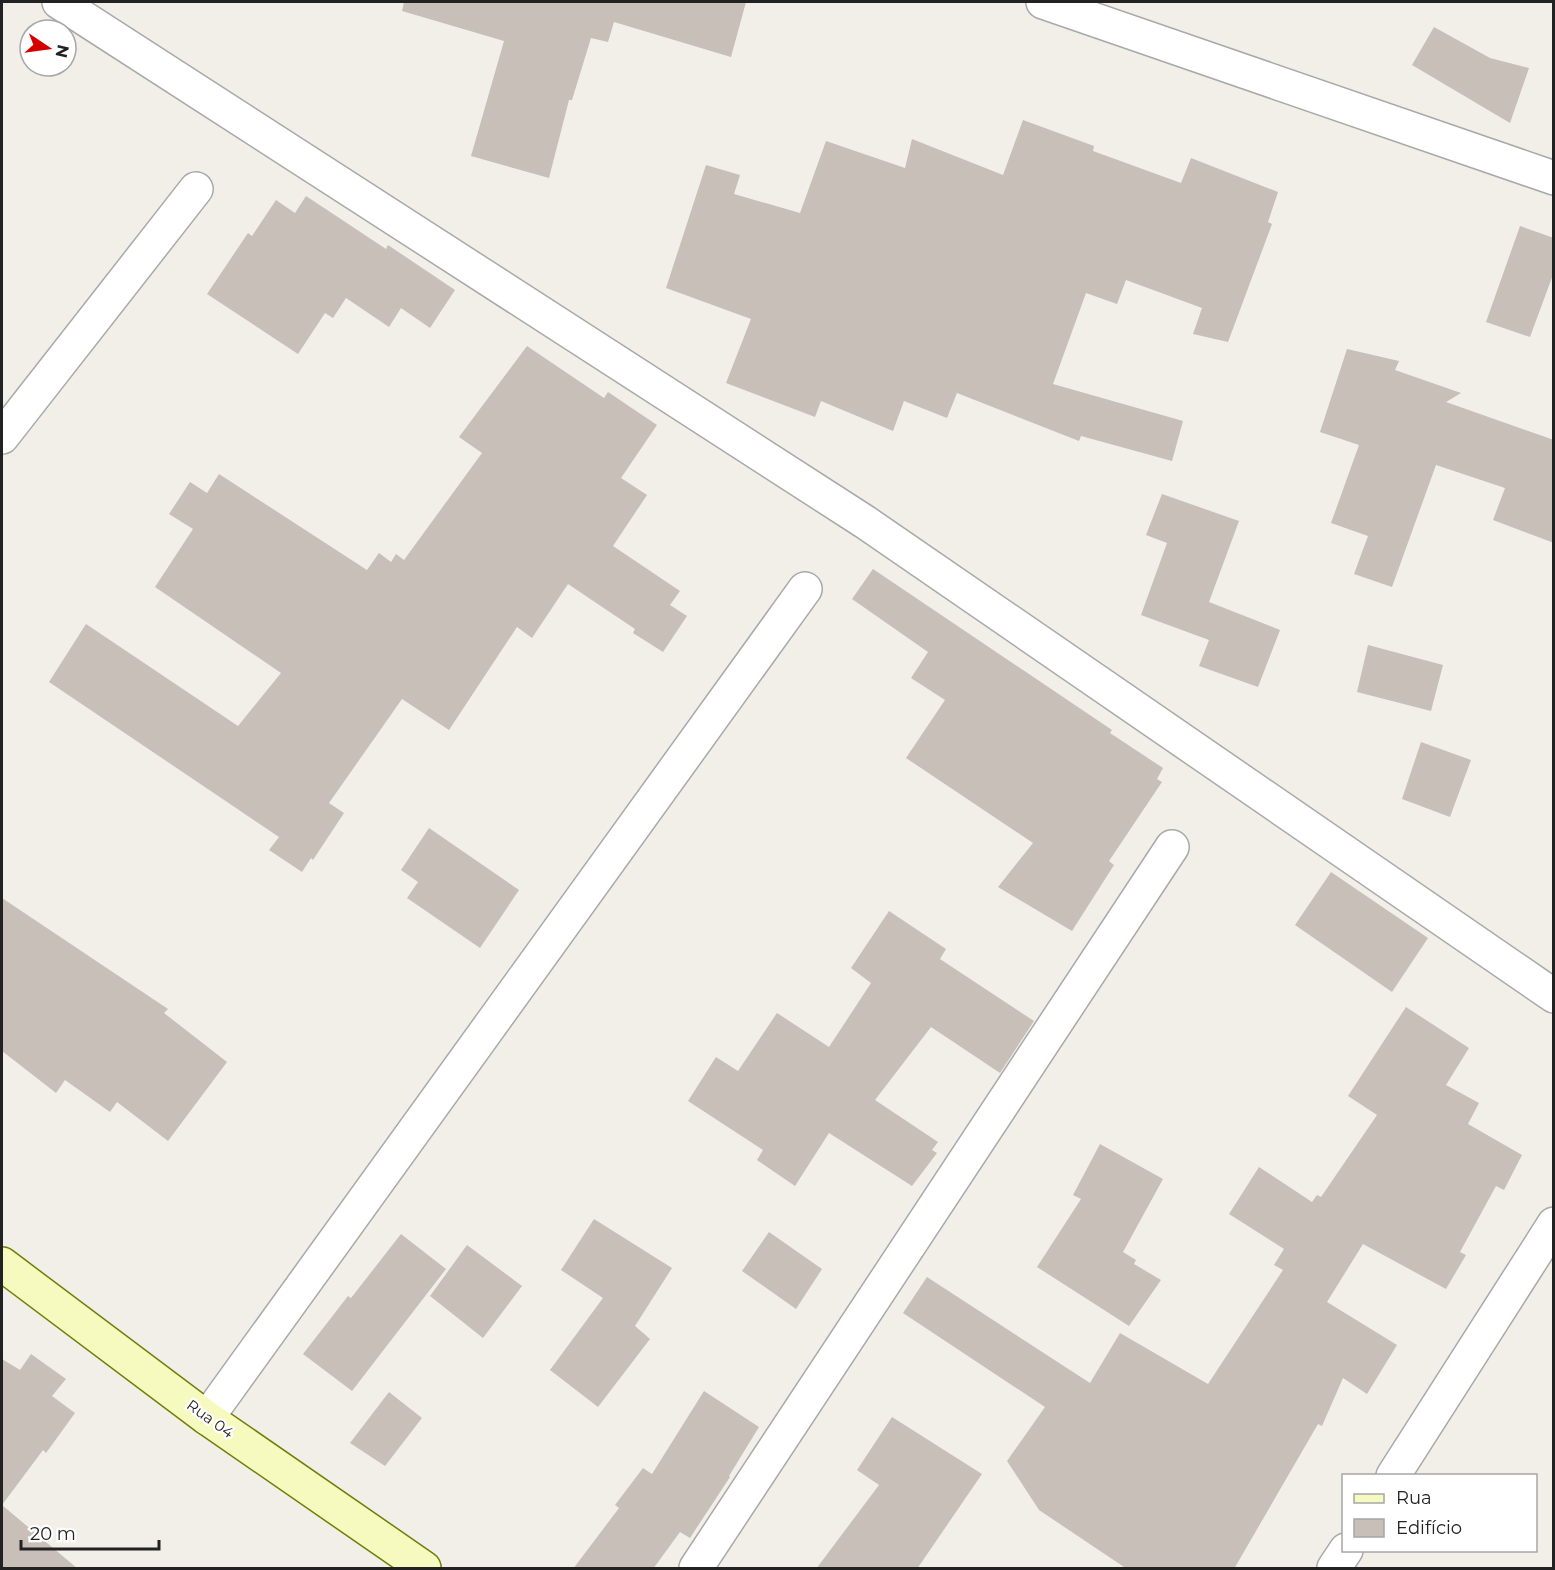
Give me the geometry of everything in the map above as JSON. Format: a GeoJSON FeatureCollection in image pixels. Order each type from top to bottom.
{"type":"FeatureCollection","features":[{"type":"Feature","properties":{"kind":"street"},"geometry":{"type":"LineString","coordinates":[[59,2],[865,522],[1554,996]]}},
{"type":"Feature","properties":{"kind":"street"},"geometry":{"type":"LineString","coordinates":[[1043,2],[1554,178]]}},
{"type":"Feature","properties":{"kind":"street"},"geometry":{"type":"LineString","coordinates":[[2,437],[195,189]]}},
{"type":"Feature","properties":{"kind":"street"},"geometry":{"type":"LineString","coordinates":[[207,1418],[805,589]]}},
{"type":"Feature","properties":{"kind":"street"},"geometry":{"type":"LineString","coordinates":[[696,1569],[1172,847]]}},
{"type":"Feature","properties":{"kind":"street"},"geometry":{"type":"LineString","coordinates":[[1394,1474],[1554,1224]]}},
{"type":"Feature","properties":{"kind":"street","name":"Rua 04"},"geometry":{"type":"LineString","coordinates":[[5,1275],[411,1565]]}},
{"type":"Feature","properties":{"kind":"street"},"geometry":{"type":"LineString","coordinates":[[1334,1569],[1345,1552]]}},
{"type":"Feature","properties":{"kind":"building"},"geometry":{"type":"Polygon","coordinates":[[[404,2],[746,2],[731,57],[614,22],[608,42],[591,38],[572,100],[569,100],[549,178],[471,156],[504,41],[402,11],[404,2]]]}},
{"type":"Feature","properties":{"kind":"building"},"geometry":{"type":"Polygon","coordinates":[[[1434,27],[1490,58],[1529,68],[1510,123],[1412,65],[1434,27]]]}},
{"type":"Feature","properties":{"kind":"building"},"geometry":{"type":"Polygon","coordinates":[[[1023,120],[1094,146],[1093,151],[1181,183],[1191,158],[1278,192],[1268,222],[1272,224],[1228,342],[1193,334],[1202,308],[1126,280],[1117,304],[1086,293],[1053,384],[1183,421],[1172,461],[1081,436],[1079,441],[957,393],[947,418],[904,401],[893,431],[821,401],[815,417],[726,383],[751,319],[666,288],[706,165],[740,175],[734,194],[800,213],[826,141],[905,168],[912,139],[1003,175],[1023,120]]]}},
{"type":"Feature","properties":{"kind":"building"},"geometry":{"type":"Polygon","coordinates":[[[306,196],[386,249],[388,245],[455,290],[430,328],[401,308],[389,327],[346,298],[333,318],[325,313],[298,354],[207,294],[248,233],[252,236],[276,200],[295,213],[306,196]]]}},
{"type":"Feature","properties":{"kind":"building"},"geometry":{"type":"Polygon","coordinates":[[[1520,226],[1554,238],[1554,272],[1530,337],[1486,322],[1520,226]]]}},
{"type":"Feature","properties":{"kind":"building"},"geometry":{"type":"Polygon","coordinates":[[[527,346],[604,398],[608,392],[657,425],[621,478],[647,495],[613,546],[680,591],[670,605],[687,616],[663,652],[633,633],[635,629],[568,584],[532,638],[517,627],[449,730],[402,699],[329,803],[344,813],[313,860],[311,858],[302,872],[269,850],[279,837],[49,682],[86,624],[238,726],[281,673],[155,587],[193,529],[169,514],[190,482],[207,493],[219,474],[367,570],[379,553],[391,562],[396,554],[404,560],[482,453],[459,437],[527,346]]]}},
{"type":"Feature","properties":{"kind":"building"},"geometry":{"type":"Polygon","coordinates":[[[1347,349],[1399,361],[1395,370],[1461,393],[1446,402],[1554,440],[1554,543],[1493,520],[1505,488],[1436,465],[1392,587],[1354,574],[1368,536],[1331,523],[1359,445],[1320,432],[1347,349]]]}},
{"type":"Feature","properties":{"kind":"building"},"geometry":{"type":"Polygon","coordinates":[[[1162,494],[1239,521],[1209,602],[1280,630],[1258,687],[1199,666],[1209,640],[1141,615],[1167,543],[1146,535],[1162,494]]]}},
{"type":"Feature","properties":{"kind":"building"},"geometry":{"type":"Polygon","coordinates":[[[873,569],[1112,730],[1110,733],[1163,768],[1157,779],[1162,782],[1109,861],[1114,865],[1072,931],[998,887],[1033,843],[906,758],[945,700],[911,678],[928,652],[852,599],[873,569]]]}},
{"type":"Feature","properties":{"kind":"building"},"geometry":{"type":"Polygon","coordinates":[[[1368,645],[1443,665],[1431,711],[1357,692],[1368,645]]]}},
{"type":"Feature","properties":{"kind":"building"},"geometry":{"type":"Polygon","coordinates":[[[1421,742],[1471,760],[1450,817],[1402,799],[1421,742]]]}},
{"type":"Feature","properties":{"kind":"building"},"geometry":{"type":"Polygon","coordinates":[[[429,828],[519,890],[480,948],[407,898],[418,882],[401,870],[429,828]]]}},
{"type":"Feature","properties":{"kind":"building"},"geometry":{"type":"Polygon","coordinates":[[[1331,872],[1428,938],[1392,992],[1295,925],[1331,872]]]}},
{"type":"Feature","properties":{"kind":"building"},"geometry":{"type":"Polygon","coordinates":[[[2,898],[168,1009],[164,1013],[227,1062],[168,1141],[117,1102],[110,1112],[65,1080],[56,1093],[2,1051],[2,898]]]}},
{"type":"Feature","properties":{"kind":"building"},"geometry":{"type":"Polygon","coordinates":[[[889,911],[946,949],[940,959],[1034,1021],[1000,1073],[931,1027],[875,1100],[938,1142],[932,1150],[937,1153],[912,1186],[829,1133],[795,1186],[757,1160],[763,1150],[688,1101],[716,1057],[738,1071],[777,1013],[829,1047],[871,983],[851,968],[889,911]]]}},
{"type":"Feature","properties":{"kind":"building"},"geometry":{"type":"Polygon","coordinates":[[[1406,1007],[1469,1048],[1446,1085],[1479,1103],[1468,1124],[1522,1155],[1504,1190],[1496,1186],[1460,1252],[1466,1255],[1446,1289],[1363,1244],[1327,1302],[1397,1345],[1367,1394],[1343,1378],[1322,1426],[1318,1424],[1234,1569],[1127,1569],[1039,1510],[1007,1461],[1045,1407],[903,1313],[927,1277],[1090,1383],[1120,1333],[1208,1384],[1283,1270],[1274,1265],[1284,1249],[1229,1214],[1259,1167],[1312,1202],[1317,1195],[1321,1197],[1377,1115],[1348,1096],[1406,1007]]]}},
{"type":"Feature","properties":{"kind":"building"},"geometry":{"type":"Polygon","coordinates":[[[1100,1144],[1163,1179],[1123,1252],[1136,1260],[1134,1264],[1161,1280],[1129,1326],[1037,1267],[1081,1199],[1073,1195],[1100,1144]]]}},
{"type":"Feature","properties":{"kind":"building"},"geometry":{"type":"Polygon","coordinates":[[[594,1219],[672,1268],[635,1326],[650,1339],[598,1407],[550,1370],[603,1298],[561,1270],[594,1219]]]}},
{"type":"Feature","properties":{"kind":"building"},"geometry":{"type":"Polygon","coordinates":[[[769,1232],[822,1269],[796,1309],[742,1271],[769,1232]]]}},
{"type":"Feature","properties":{"kind":"building"},"geometry":{"type":"Polygon","coordinates":[[[401,1234],[446,1269],[352,1391],[303,1354],[348,1296],[351,1298],[401,1234]]]}},
{"type":"Feature","properties":{"kind":"building"},"geometry":{"type":"Polygon","coordinates":[[[467,1245],[522,1286],[483,1338],[430,1296],[467,1245]]]}},
{"type":"Feature","properties":{"kind":"building"},"geometry":{"type":"Polygon","coordinates":[[[31,1354],[66,1379],[52,1396],[75,1413],[46,1453],[43,1450],[2,1505],[2,1359],[20,1370],[31,1354]]]}},
{"type":"Feature","properties":{"kind":"building"},"geometry":{"type":"Polygon","coordinates":[[[704,1391],[759,1427],[690,1538],[680,1532],[653,1569],[573,1569],[619,1508],[615,1505],[643,1468],[652,1474],[704,1391]]]}},
{"type":"Feature","properties":{"kind":"building"},"geometry":{"type":"Polygon","coordinates":[[[389,1392],[422,1418],[385,1466],[350,1443],[389,1392]]]}},
{"type":"Feature","properties":{"kind":"building"},"geometry":{"type":"Polygon","coordinates":[[[892,1417],[982,1474],[917,1569],[816,1569],[879,1485],[857,1470],[892,1417]]]}},
{"type":"Feature","properties":{"kind":"building"},"geometry":{"type":"Polygon","coordinates":[[[2,1505],[78,1569],[2,1569],[2,1505]]]}}]}
